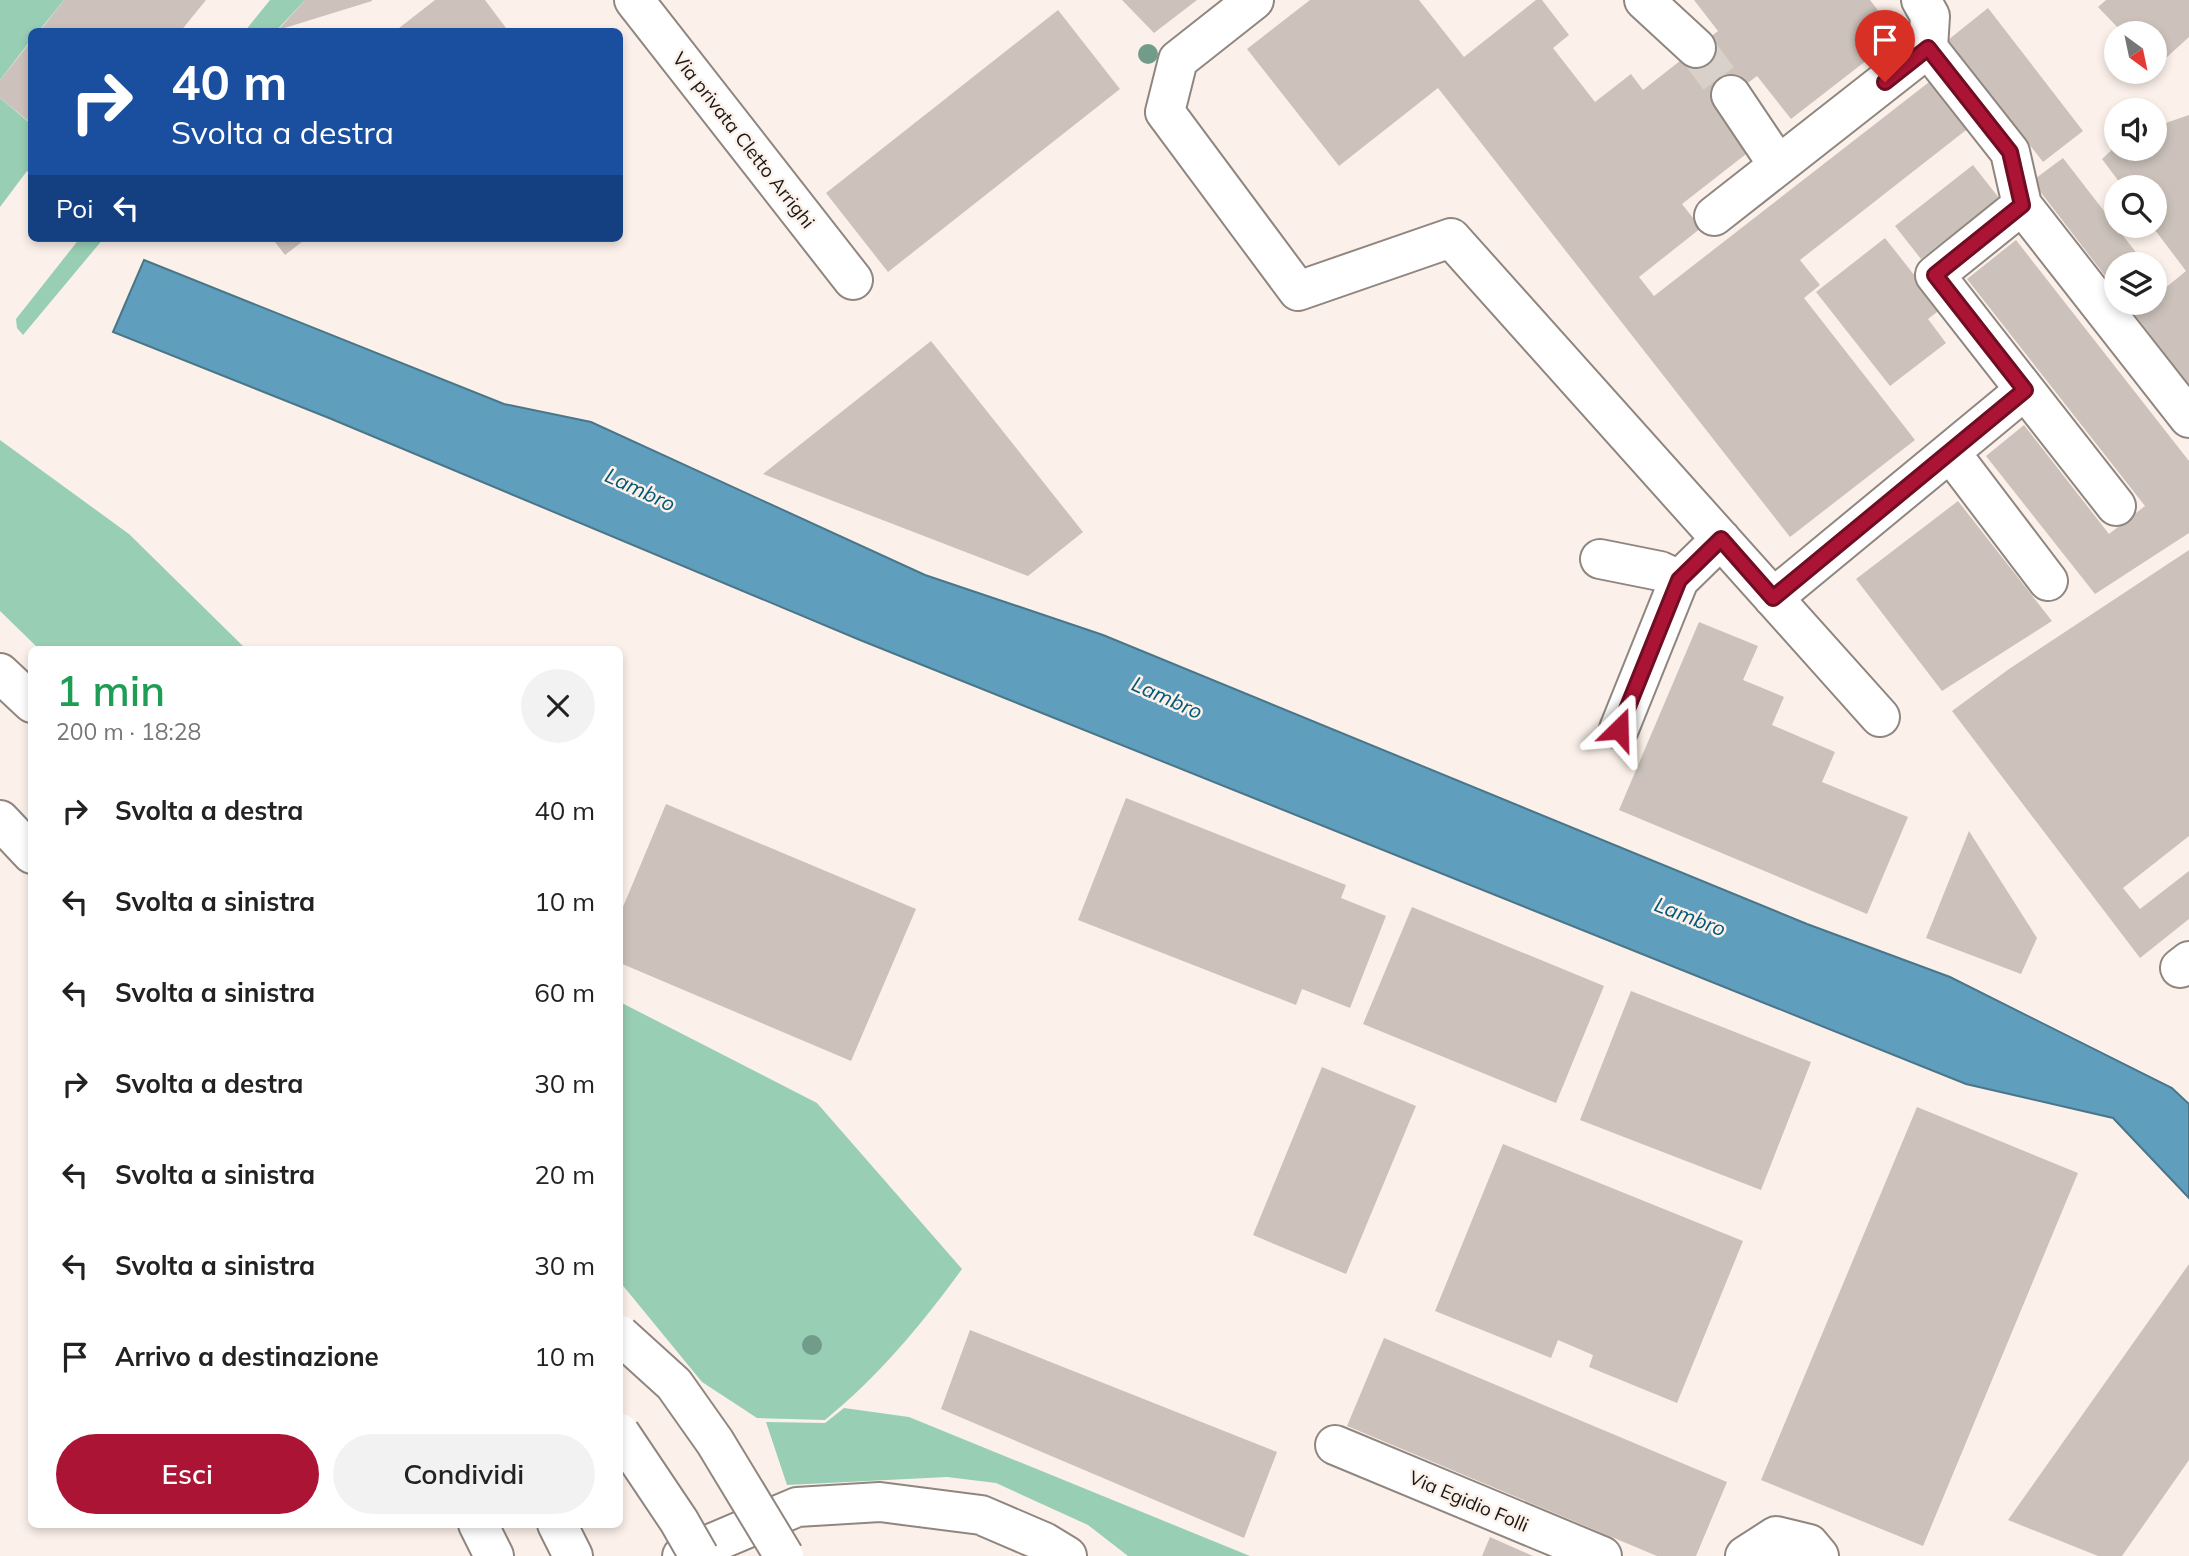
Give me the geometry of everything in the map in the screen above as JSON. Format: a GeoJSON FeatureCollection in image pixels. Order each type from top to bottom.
{"type":"FeatureCollection","features":[{"type":"Feature","properties":{"kind":"main road","name":"Via privata Cletto Arrighi"},"geometry":{"type":"LineString","coordinates":[[634,0],[853,280]]}},
{"type":"Feature","properties":{"kind":"main road"},"geometry":{"type":"LineString","coordinates":[[1254,0],[1178,60],[1165,112],[1298,291],[1451,238],[1880,717]]}},
{"type":"Feature","properties":{"kind":"main road"},"geometry":{"type":"LineString","coordinates":[[1644,0],[1696,48]]}},
{"type":"Feature","properties":{"kind":"main road"},"geometry":{"type":"LineString","coordinates":[[1921,0],[1930,16],[1928,48],[2010,152],[2022,205],[2189,418]]}},
{"type":"Feature","properties":{"kind":"main road"},"geometry":{"type":"LineString","coordinates":[[1714,216],[1928,48]]}},
{"type":"Feature","properties":{"kind":"main road"},"geometry":{"type":"LineString","coordinates":[[1731,95],[1778,165]]}},
{"type":"Feature","properties":{"kind":"main road"},"geometry":{"type":"LineString","coordinates":[[2022,205],[1935,275],[2116,506]]}},
{"type":"Feature","properties":{"kind":"main road"},"geometry":{"type":"LineString","coordinates":[[1773,598],[2025,390]]}},
{"type":"Feature","properties":{"kind":"main road"},"geometry":{"type":"LineString","coordinates":[[1950,452],[2048,581]]}},
{"type":"Feature","properties":{"kind":"main road"},"geometry":{"type":"LineString","coordinates":[[1619,729],[1679,580],[1721,539]]}},
{"type":"Feature","properties":{"kind":"main road"},"geometry":{"type":"LineString","coordinates":[[1600,559],[1660,572],[1679,580]]}},
{"type":"Feature","properties":{"kind":"main road"},"geometry":{"type":"LineString","coordinates":[[0,673],[28,699]]}},
{"type":"Feature","properties":{"kind":"main road"},"geometry":{"type":"LineString","coordinates":[[0,820],[28,849]]}},
{"type":"Feature","properties":{"kind":"main road"},"geometry":{"type":"LineString","coordinates":[[623,1338],[674,1384],[715,1443],[784,1556]]}},
{"type":"Feature","properties":{"kind":"main road"},"geometry":{"type":"LineString","coordinates":[[623,1437],[699,1556]]}},
{"type":"Feature","properties":{"kind":"main road","name":"Via Egidio Folli"},"geometry":{"type":"LineString","coordinates":[[1335,1445],[1602,1556]]}},
{"type":"Feature","properties":{"kind":"main road"},"geometry":{"type":"LineString","coordinates":[[681,1556],[797,1507],[880,1502],[981,1515],[1044,1542],[1068,1556]]}},
{"type":"Feature","properties":{"kind":"main road"},"geometry":{"type":"LineString","coordinates":[[480,1528],[494,1556]]}},
{"type":"Feature","properties":{"kind":"main road"},"geometry":{"type":"LineString","coordinates":[[559,1528],[573,1556]]}},
{"type":"Feature","properties":{"kind":"main road"},"geometry":{"type":"LineString","coordinates":[[1745,1556],[1776,1536],[1809,1544],[1819,1556]]}},
{"type":"Feature","properties":{"kind":"green space"},"geometry":{"type":"Polygon","coordinates":[[[0,0],[64,0],[41,28],[28,28],[28,44],[0,80],[0,0]]]}},
{"type":"Feature","properties":{"kind":"green space"},"geometry":{"type":"Polygon","coordinates":[[[270,0],[305,0],[279,28],[247,28],[270,0]]]}},
{"type":"Feature","properties":{"kind":"green space"},"geometry":{"type":"Polygon","coordinates":[[[0,98],[28,121],[28,172],[0,207],[0,98]]]}},
{"type":"Feature","properties":{"kind":"green space"},"geometry":{"type":"Polygon","coordinates":[[[77,242],[101,242],[23,335],[17,328],[16,319],[77,242]]]}},
{"type":"Feature","properties":{"kind":"green space"},"geometry":{"type":"Polygon","coordinates":[[[0,440],[129,534],[243,646],[36,646],[0,611],[0,440]]]}},
{"type":"Feature","properties":{"kind":"green space"},"geometry":{"type":"Polygon","coordinates":[[[623,1004],[817,1103],[962,1269],[898,1349],[863,1386],[825,1420],[757,1418],[702,1382],[623,1286],[623,1004]]]}},
{"type":"Feature","properties":{"kind":"green space"},"geometry":{"type":"Polygon","coordinates":[[[844,1408],[909,1417],[1250,1556],[1128,1556],[1088,1525],[996,1483],[947,1477],[787,1485],[766,1422],[825,1423],[844,1408]]]}},
{"type":"Feature","properties":{"kind":"water","name":"Lambro"},"geometry":{"type":"Polygon","coordinates":[[[144,260],[504,404],[591,422],[925,575],[1103,635],[1807,924],[1950,977],[2172,1088],[2189,1104],[2189,1198],[2113,1118],[1966,1084],[860,640],[329,418],[113,332],[144,260]]]}},
{"type":"Feature","properties":{"kind":"building"},"geometry":{"type":"Polygon","coordinates":[[[64,0],[206,0],[183,28],[42,28],[64,0]]]}},
{"type":"Feature","properties":{"kind":"building"},"geometry":{"type":"Polygon","coordinates":[[[305,0],[372,0],[284,28],[280,28],[305,0]]]}},
{"type":"Feature","properties":{"kind":"building"},"geometry":{"type":"Polygon","coordinates":[[[435,0],[485,0],[506,28],[399,28],[435,0]]]}},
{"type":"Feature","properties":{"kind":"building"},"geometry":{"type":"Polygon","coordinates":[[[1122,0],[1197,0],[1154,33],[1122,0]]]}},
{"type":"Feature","properties":{"kind":"building"},"geometry":{"type":"Polygon","coordinates":[[[1310,0],[1419,0],[1464,57],[1536,0],[1542,0],[1569,35],[1553,48],[1595,102],[1631,74],[1643,90],[1718,31],[1694,0],[1870,0],[1898,36],[1791,119],[1757,76],[1716,107],[1750,151],[1682,204],[1701,228],[1639,277],[1654,296],[1933,79],[1970,127],[1800,260],[1820,285],[1804,298],[1915,440],[1790,537],[1438,88],[1339,166],[1247,49],[1310,0]]]}},
{"type":"Feature","properties":{"kind":"building"},"geometry":{"type":"Polygon","coordinates":[[[2106,0],[2189,0],[2189,37],[2167,57],[2167,21],[2111,21],[2098,7],[2106,0]]]}},
{"type":"Feature","properties":{"kind":"building"},"geometry":{"type":"Polygon","coordinates":[[[1988,8],[2083,131],[2043,162],[1948,40],[1988,8]]]}},
{"type":"Feature","properties":{"kind":"building"},"geometry":{"type":"Polygon","coordinates":[[[1058,10],[1120,89],[888,272],[826,193],[1058,10]]]}},
{"type":"Feature","properties":{"kind":"building"},"geometry":{"type":"Polygon","coordinates":[[[28,45],[28,121],[0,98],[0,80],[28,45]]]}},
{"type":"Feature","properties":{"kind":"building"},"geometry":{"type":"Polygon","coordinates":[[[2189,115],[2189,385],[2135,315],[2167,315],[2167,287],[2186,271],[2161,238],[2167,238],[2167,175],[2114,175],[2102,159],[2167,161],[2167,123],[2189,115]]]}},
{"type":"Feature","properties":{"kind":"building"},"geometry":{"type":"Polygon","coordinates":[[[2063,158],[2104,211],[2104,238],[2125,238],[2136,252],[2104,252],[2104,274],[2032,181],[2063,158]]]}},
{"type":"Feature","properties":{"kind":"building"},"geometry":{"type":"Polygon","coordinates":[[[1973,165],[1999,198],[1921,259],[1895,226],[1973,165]]]}},
{"type":"Feature","properties":{"kind":"building"},"geometry":{"type":"Polygon","coordinates":[[[1885,238],[1941,309],[1928,319],[1946,343],[1890,386],[1816,292],[1885,238]]]}},
{"type":"Feature","properties":{"kind":"building"},"geometry":{"type":"Polygon","coordinates":[[[2016,240],[2189,461],[2189,533],[2095,594],[1986,456],[2024,425],[2109,534],[2145,506],[1967,279],[2016,240]]]}},
{"type":"Feature","properties":{"kind":"building"},"geometry":{"type":"Polygon","coordinates":[[[275,242],[302,242],[285,255],[275,242]]]}},
{"type":"Feature","properties":{"kind":"building"},"geometry":{"type":"Polygon","coordinates":[[[931,341],[1083,532],[1028,576],[763,474],[931,341]]]}},
{"type":"Feature","properties":{"kind":"building"},"geometry":{"type":"Polygon","coordinates":[[[1958,501],[2052,621],[1942,691],[1856,579],[1958,501]]]}},
{"type":"Feature","properties":{"kind":"building"},"geometry":{"type":"Polygon","coordinates":[[[2189,550],[2189,836],[2123,888],[2140,909],[2189,871],[2189,919],[2140,958],[1952,711],[2009,669],[2189,550]]]}},
{"type":"Feature","properties":{"kind":"building"},"geometry":{"type":"Polygon","coordinates":[[[1699,622],[1758,646],[1743,680],[1784,697],[1772,725],[1835,752],[1822,782],[1908,817],[1867,914],[1619,810],[1699,622]]]}},
{"type":"Feature","properties":{"kind":"building"},"geometry":{"type":"Polygon","coordinates":[[[1126,798],[1346,885],[1341,898],[1386,916],[1350,1008],[1302,989],[1296,1005],[1078,920],[1126,798]]]}},
{"type":"Feature","properties":{"kind":"building"},"geometry":{"type":"Polygon","coordinates":[[[666,804],[916,909],[851,1061],[623,964],[623,907],[666,804]]]}},
{"type":"Feature","properties":{"kind":"building"},"geometry":{"type":"Polygon","coordinates":[[[1969,831],[2037,938],[2021,974],[1926,938],[1969,831]]]}},
{"type":"Feature","properties":{"kind":"building"},"geometry":{"type":"Polygon","coordinates":[[[1412,907],[1604,986],[1556,1103],[1363,1024],[1412,907]]]}},
{"type":"Feature","properties":{"kind":"building"},"geometry":{"type":"Polygon","coordinates":[[[1631,991],[1811,1062],[1761,1190],[1580,1120],[1631,991]]]}},
{"type":"Feature","properties":{"kind":"building"},"geometry":{"type":"Polygon","coordinates":[[[1322,1067],[1416,1106],[1346,1274],[1253,1235],[1322,1067]]]}},
{"type":"Feature","properties":{"kind":"building"},"geometry":{"type":"Polygon","coordinates":[[[1917,1107],[2078,1173],[1923,1546],[1761,1480],[1917,1107]]]}},
{"type":"Feature","properties":{"kind":"building"},"geometry":{"type":"Polygon","coordinates":[[[1503,1144],[1743,1241],[1677,1403],[1589,1367],[1593,1355],[1558,1340],[1551,1358],[1435,1311],[1503,1144]]]}},
{"type":"Feature","properties":{"kind":"building"},"geometry":{"type":"Polygon","coordinates":[[[2189,1264],[2189,1460],[2122,1556],[2098,1556],[2008,1520],[2189,1264]]]}},
{"type":"Feature","properties":{"kind":"building"},"geometry":{"type":"Polygon","coordinates":[[[970,1330],[1277,1452],[1244,1538],[941,1409],[970,1330]]]}},
{"type":"Feature","properties":{"kind":"building"},"geometry":{"type":"Polygon","coordinates":[[[1384,1338],[1727,1482],[1696,1556],[1657,1556],[1347,1426],[1384,1338]]]}},
{"type":"Feature","properties":{"kind":"building"},"geometry":{"type":"Polygon","coordinates":[[[1490,1537],[1533,1556],[1482,1556],[1490,1537]]]}},
{"type":"Feature","properties":{"kind":"tunnel"},"geometry":{"type":"LineString","coordinates":[[1696,48],[1731,95]]}},
{"type":"Feature","properties":{"kind":"route"},"geometry":{"type":"LineString","coordinates":[[1619,729],[1679,580],[1721,539],[1773,598],[2025,390],[1935,275],[2022,205],[2010,152],[1928,48],[1885,82]]}}]}
